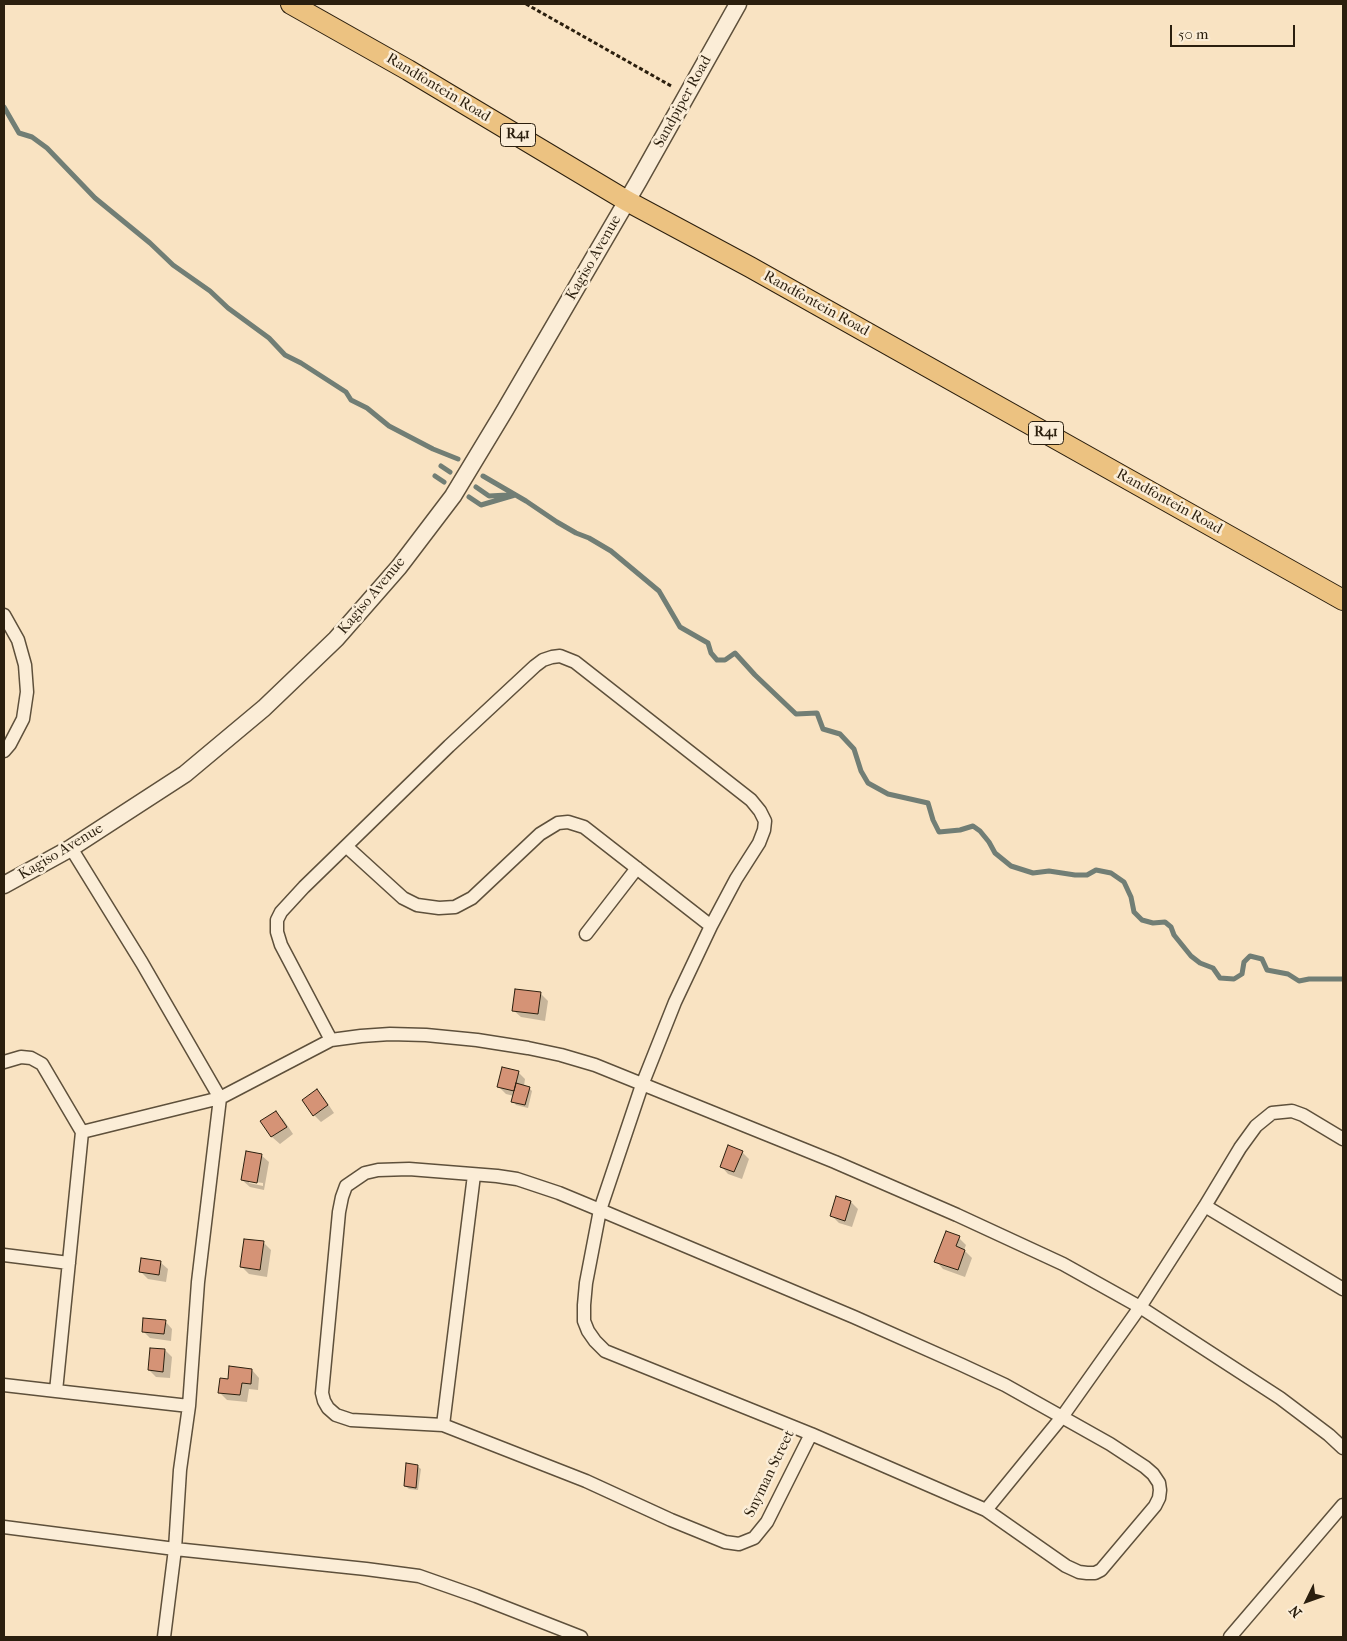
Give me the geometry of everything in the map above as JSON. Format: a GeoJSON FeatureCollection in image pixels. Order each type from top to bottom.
{"type":"FeatureCollection","features":[{"type":"Feature","properties":{"kind":"main road","name":"Randfontein Road"},"geometry":{"type":"LineString","coordinates":[[291,4],[408,70],[627,201],[750,267],[1343,600]]}},
{"type":"Feature","properties":{"kind":"street","name":"Sandpiper Road"},"geometry":{"type":"LineString","coordinates":[[627,201],[738,4]]}},
{"type":"Feature","properties":{"kind":"street","name":"Kagiso Avenue"},"geometry":{"type":"LineString","coordinates":[[4,885],[71,848],[185,774],[264,708],[336,639],[399,567],[453,496],[627,201]]}},
{"type":"Feature","properties":{"kind":"street"},"geometry":{"type":"LineString","coordinates":[[4,615],[18,640],[25,665],[27,692],[23,719],[10,744],[4,751]]}},
{"type":"Feature","properties":{"kind":"street","name":"Snyman Street"},"geometry":{"type":"LineString","coordinates":[[331,1040],[281,945],[277,932],[281,912],[448,746],[543,660],[560,656],[575,662],[751,800],[765,820],[764,830],[711,926],[675,1002],[642,1085],[600,1210],[586,1283],[584,1321],[595,1341],[605,1351],[614,1356],[811,1434],[767,1522],[754,1538],[740,1544],[725,1542],[671,1520],[586,1481],[443,1425],[350,1420],[336,1415],[328,1408],[322,1393],[339,1212],[346,1186],[365,1173],[378,1170],[409,1169],[474,1175]]}},
{"type":"Feature","properties":{"kind":"street"},"geometry":{"type":"LineString","coordinates":[[347,847],[403,898],[418,905],[438,908],[456,907],[472,898],[540,834],[558,822],[568,822],[584,827],[711,926]]}},
{"type":"Feature","properties":{"kind":"street"},"geometry":{"type":"LineString","coordinates":[[71,848],[142,963],[220,1098],[198,1282],[189,1406],[180,1470],[174,1549],[164,1637]]}},
{"type":"Feature","properties":{"kind":"street"},"geometry":{"type":"LineString","coordinates":[[586,934],[637,868]]}},
{"type":"Feature","properties":{"kind":"street"},"geometry":{"type":"LineString","coordinates":[[82,1132],[220,1098],[331,1040],[390,1034],[426,1035],[477,1040],[561,1055],[596,1065],[835,1162],[1063,1264],[1140,1307],[1280,1398],[1343,1448]]}},
{"type":"Feature","properties":{"kind":"street"},"geometry":{"type":"LineString","coordinates":[[4,1062],[21,1057],[32,1058],[42,1064],[82,1132],[56,1390]]}},
{"type":"Feature","properties":{"kind":"street"},"geometry":{"type":"LineString","coordinates":[[986,1510],[1062,1416],[1140,1307],[1240,1148],[1256,1126],[1272,1113],[1292,1111],[1343,1139]]}},
{"type":"Feature","properties":{"kind":"street"},"geometry":{"type":"LineString","coordinates":[[443,1425],[474,1175],[517,1179],[559,1193],[854,1317],[1005,1385],[1110,1444],[1153,1474],[1160,1490],[1159,1498],[1155,1506],[1101,1570],[1095,1573],[1079,1572],[1066,1566],[986,1510],[811,1434]]}},
{"type":"Feature","properties":{"kind":"street"},"geometry":{"type":"LineString","coordinates":[[1205,1206],[1343,1289]]}},
{"type":"Feature","properties":{"kind":"street"},"geometry":{"type":"LineString","coordinates":[[4,1255],[69,1263]]}},
{"type":"Feature","properties":{"kind":"street"},"geometry":{"type":"LineString","coordinates":[[4,1385],[189,1406]]}},
{"type":"Feature","properties":{"kind":"street"},"geometry":{"type":"LineString","coordinates":[[1230,1637],[1343,1505]]}},
{"type":"Feature","properties":{"kind":"street"},"geometry":{"type":"LineString","coordinates":[[4,1527],[174,1549],[419,1576],[581,1637]]}},
{"type":"Feature","properties":{"kind":"path"},"geometry":{"type":"LineString","coordinates":[[526,4],[687,94]]}},
{"type":"Feature","properties":{"kind":"building"},"geometry":{"type":"Polygon","coordinates":[[[515,989],[541,992],[538,1014],[512,1011],[515,989]]]}},
{"type":"Feature","properties":{"kind":"building"},"geometry":{"type":"Polygon","coordinates":[[[502,1067],[519,1071],[514,1091],[497,1087],[502,1067]]]}},
{"type":"Feature","properties":{"kind":"building"},"geometry":{"type":"Polygon","coordinates":[[[516,1083],[530,1087],[525,1105],[511,1102],[516,1083]]]}},
{"type":"Feature","properties":{"kind":"building"},"geometry":{"type":"Polygon","coordinates":[[[317,1089],[328,1105],[313,1116],[302,1100],[317,1089]]]}},
{"type":"Feature","properties":{"kind":"building"},"geometry":{"type":"Polygon","coordinates":[[[276,1111],[287,1127],[271,1137],[260,1121],[276,1111]]]}},
{"type":"Feature","properties":{"kind":"building"},"geometry":{"type":"Polygon","coordinates":[[[728,1145],[743,1151],[734,1172],[720,1167],[728,1145]]]}},
{"type":"Feature","properties":{"kind":"building"},"geometry":{"type":"Polygon","coordinates":[[[246,1151],[262,1154],[257,1183],[241,1180],[246,1151]]]}},
{"type":"Feature","properties":{"kind":"building"},"geometry":{"type":"Polygon","coordinates":[[[836,1196],[851,1201],[845,1221],[830,1216],[836,1196]]]}},
{"type":"Feature","properties":{"kind":"building"},"geometry":{"type":"Polygon","coordinates":[[[946,1231],[960,1236],[956,1246],[965,1250],[958,1270],[934,1262],[946,1231]]]}},
{"type":"Feature","properties":{"kind":"building"},"geometry":{"type":"Polygon","coordinates":[[[244,1239],[264,1241],[260,1270],[240,1267],[244,1239]]]}},
{"type":"Feature","properties":{"kind":"building"},"geometry":{"type":"Polygon","coordinates":[[[141,1258],[161,1261],[159,1275],[139,1272],[141,1258]]]}},
{"type":"Feature","properties":{"kind":"building"},"geometry":{"type":"Polygon","coordinates":[[[143,1318],[166,1320],[164,1334],[142,1332],[143,1318]]]}},
{"type":"Feature","properties":{"kind":"building"},"geometry":{"type":"Polygon","coordinates":[[[150,1348],[165,1349],[163,1372],[148,1370],[150,1348]]]}},
{"type":"Feature","properties":{"kind":"building"},"geometry":{"type":"Polygon","coordinates":[[[229,1366],[252,1369],[251,1384],[242,1383],[240,1395],[218,1393],[220,1378],[228,1379],[229,1366]]]}},
{"type":"Feature","properties":{"kind":"building"},"geometry":{"type":"Polygon","coordinates":[[[406,1463],[418,1465],[416,1488],[404,1486],[406,1463]]]}},
{"type":"Feature","properties":{"kind":"waterway"},"geometry":{"type":"LineString","coordinates":[[4,107],[19,133],[32,137],[47,148],[95,198],[150,243],[173,265],[210,291],[228,308],[269,338],[285,355],[346,392],[351,400],[367,408],[389,426],[433,449],[458,459]]}},
{"type":"Feature","properties":{"kind":"waterway"},"geometry":{"type":"LineString","coordinates":[[441,466],[450,472]]}},
{"type":"Feature","properties":{"kind":"waterway"},"geometry":{"type":"LineString","coordinates":[[435,476],[444,482]]}},
{"type":"Feature","properties":{"kind":"waterway"},"geometry":{"type":"LineString","coordinates":[[483,476],[557,522],[611,551],[659,591],[680,627],[708,643],[711,653],[717,660],[725,660],[735,653],[796,714],[817,713],[823,729],[840,734],[854,749],[861,771],[868,783],[888,794],[928,803],[939,832],[960,830],[973,826],[989,842],[995,853],[1011,866],[1033,873],[1049,871],[1087,875],[1096,870],[1111,873],[1124,882],[1131,897],[1134,912],[1142,920],[1153,923],[1165,922],[1171,927],[1174,935],[1191,956],[1200,963],[1213,968],[1220,978],[1234,979],[1242,974],[1244,962],[1250,956],[1262,959],[1267,970],[1288,974],[1299,981],[1309,979],[1343,979]]}},
{"type":"Feature","properties":{"kind":"waterway"},"geometry":{"type":"LineString","coordinates":[[476,487],[489,496],[507,495]]}},
{"type":"Feature","properties":{"kind":"waterway"},"geometry":{"type":"LineString","coordinates":[[469,497],[481,505],[515,495]]}}]}
